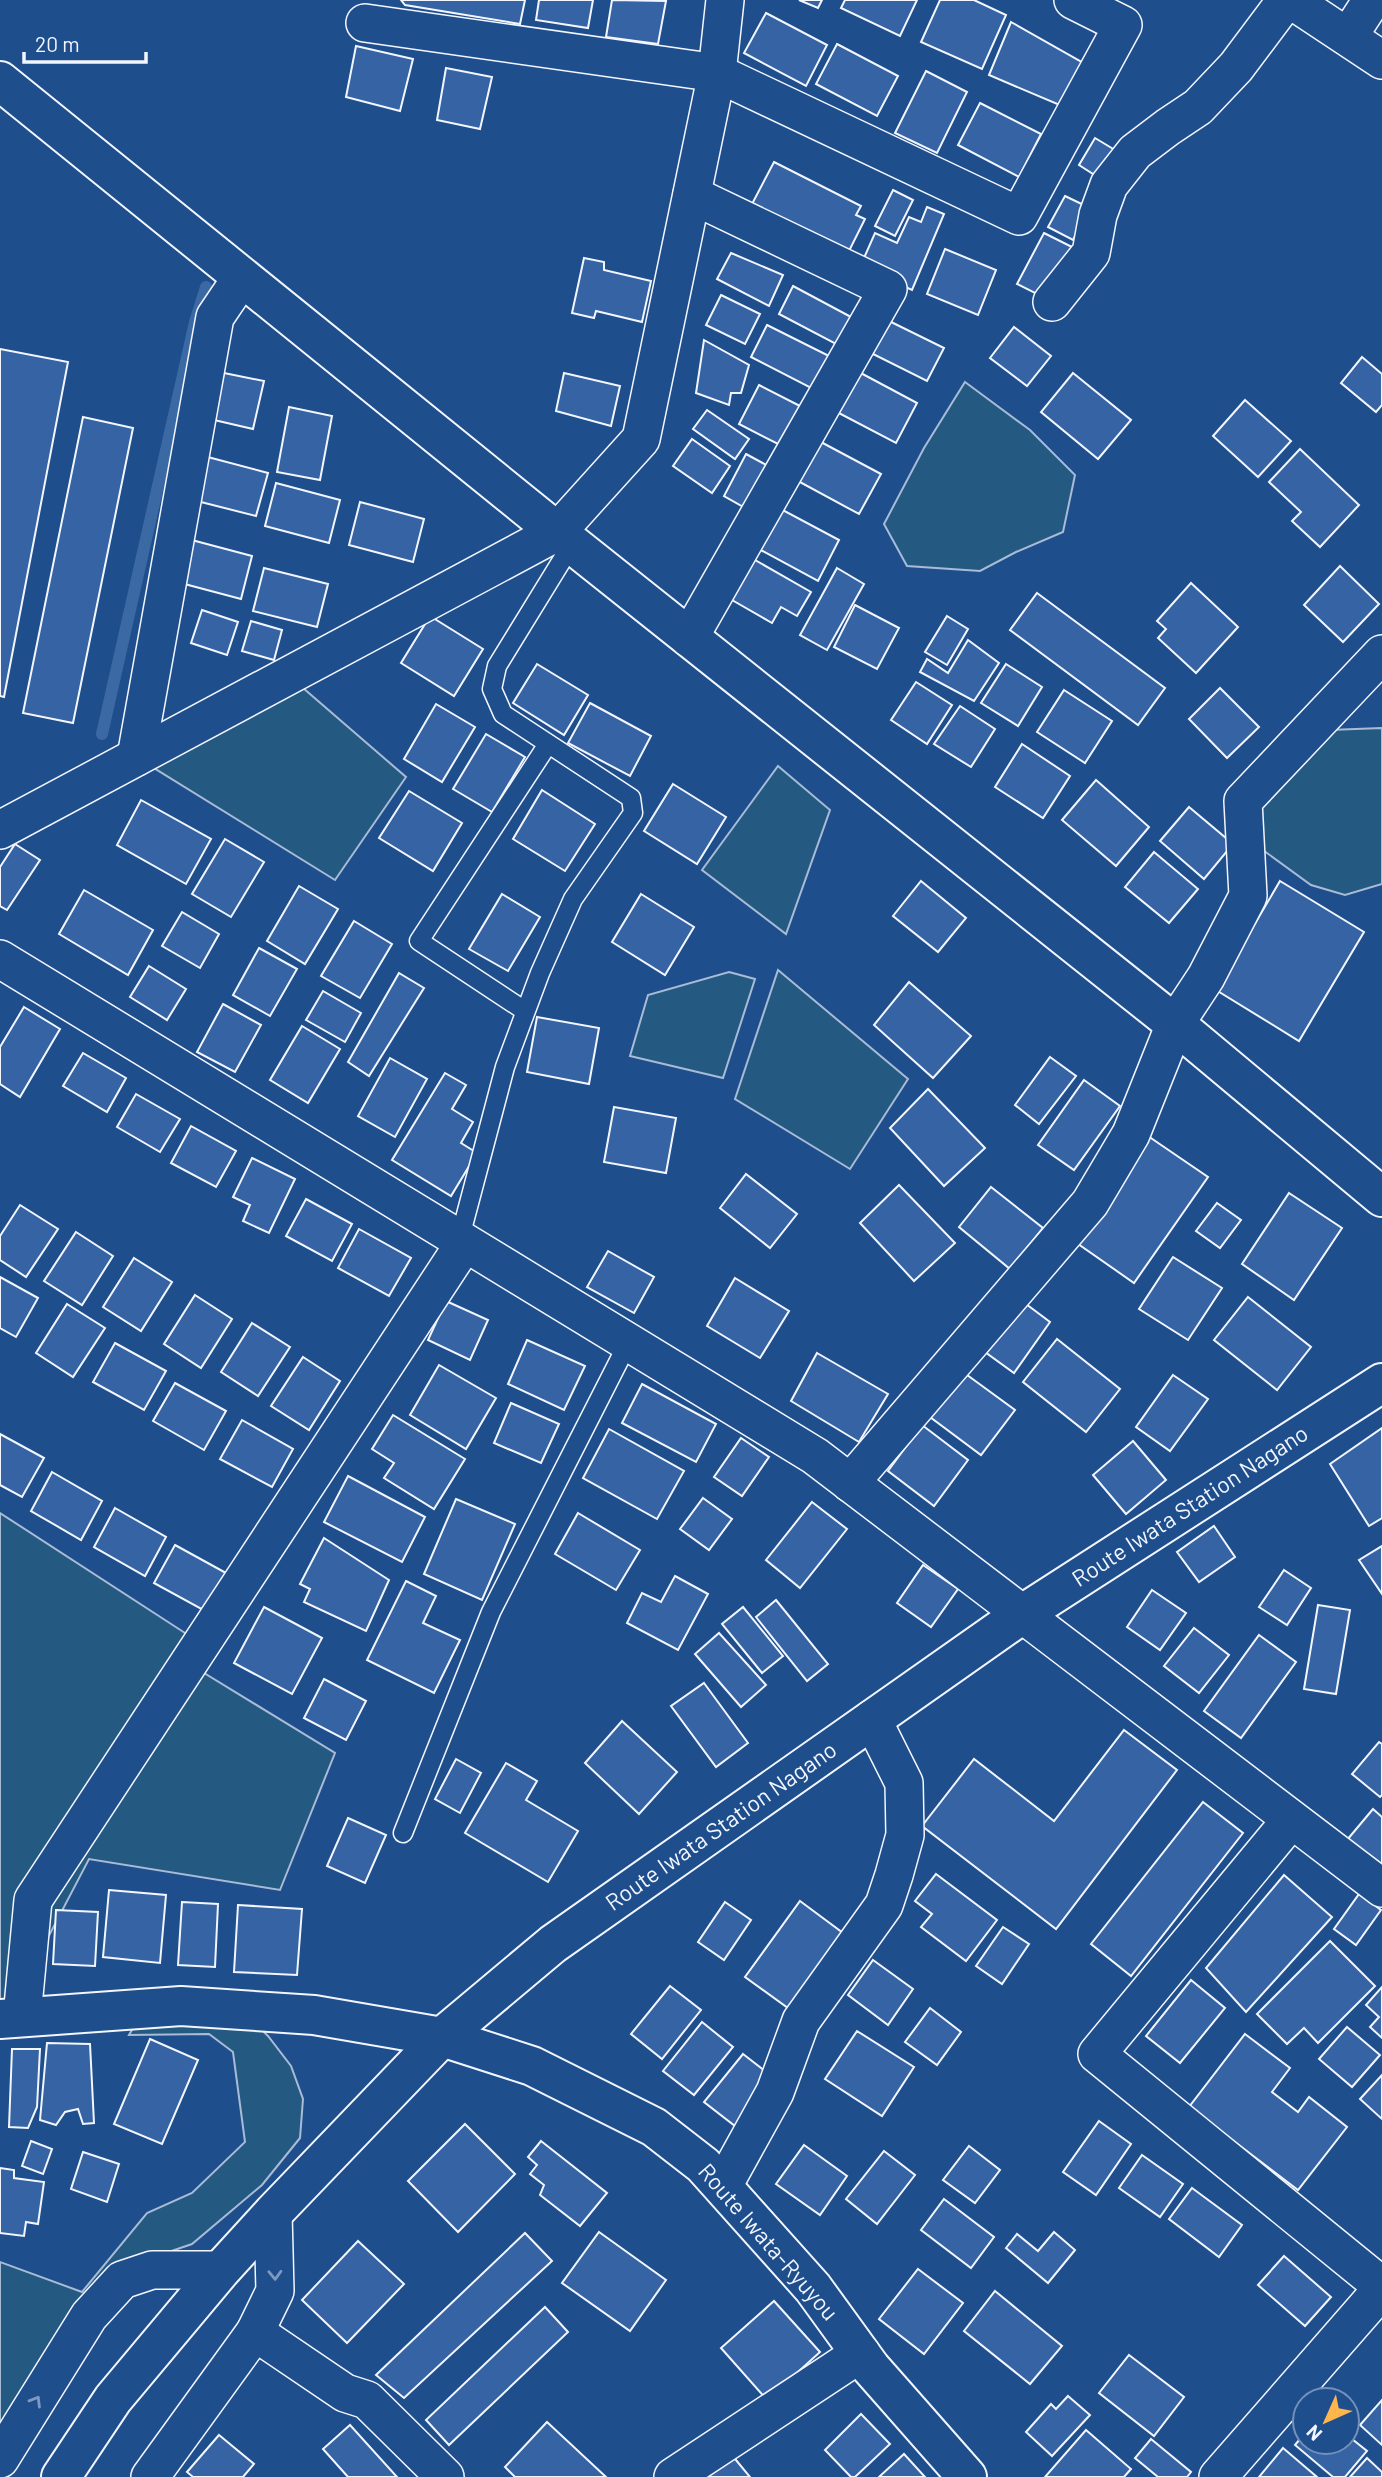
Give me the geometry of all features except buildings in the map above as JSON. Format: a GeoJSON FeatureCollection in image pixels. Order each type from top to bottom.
{"type":"FeatureCollection","features":[{"type":"Feature","properties":{"kind":"street"},"geometry":{"type":"LineString","coordinates":[[0,830],[136,757],[564,538],[640,439],[717,73],[725,0]]}},
{"type":"Feature","properties":{"kind":"street"},"geometry":{"type":"LineString","coordinates":[[365,23],[717,73],[1019,216],[1123,25],[1073,0]]}},
{"type":"Feature","properties":{"kind":"street"},"geometry":{"type":"LineString","coordinates":[[1348,37],[1372,0]]}},
{"type":"Feature","properties":{"kind":"street"},"geometry":{"type":"LineString","coordinates":[[1052,302],[1091,253],[1098,215],[1109,185],[1135,152],[1198,107],[1236,66],[1284,3],[1299,5],[1382,60]]}},
{"type":"Feature","properties":{"kind":"street"},"geometry":{"type":"LineString","coordinates":[[0,81],[564,538],[1175,1024],[1382,1197]]}},
{"type":"Feature","properties":{"kind":"street"},"geometry":{"type":"LineString","coordinates":[[690,638],[888,289],[692,195]]}},
{"type":"Feature","properties":{"kind":"street"},"geometry":{"type":"LineString","coordinates":[[136,757],[215,317],[242,277]]}},
{"type":"Feature","properties":{"kind":"street"},"geometry":{"type":"LineString","coordinates":[[850,1483],[1090,1203],[1130,1134],[1175,1024],[1206,976],[1248,896],[1243,801],[1382,653]]}},
{"type":"Feature","properties":{"kind":"street"},"geometry":{"type":"LineString","coordinates":[[0,959],[815,1456],[1382,1888]]}},
{"type":"Feature","properties":{"kind":"street"},"geometry":{"type":"LineString","coordinates":[[442,2037],[314,2015],[181,2007],[11,2018],[33,1900],[461,1242]]}},
{"type":"Feature","properties":{"kind":"street","name":"Route Iwata Station Nagano"},"geometry":{"type":"LineString","coordinates":[[61,2477],[113,2399],[272,2213],[442,2037],[553,1944],[1021,1615],[1382,1383]]}},
{"type":"Feature","properties":{"kind":"street"},"geometry":{"type":"LineString","coordinates":[[723,2186],[775,2092],[801,2021],[884,1905],[905,1835],[904,1783],[872,1719]]}},
{"type":"Feature","properties":{"kind":"street"},"geometry":{"type":"LineString","coordinates":[[1218,2477],[1382,2287],[1097,2054],[1291,1820]]}},
{"type":"Feature","properties":{"kind":"street","name":"Route Iwata-Ryuyou"},"geometry":{"type":"LineString","coordinates":[[442,2037],[532,2066],[654,2127],[703,2165],[813,2288],[861,2354],[967,2477]]}},
{"type":"Feature","properties":{"kind":"street"},"geometry":{"type":"LineString","coordinates":[[150,2477],[255,2332],[275,2291],[272,2213]]}},
{"type":"Feature","properties":{"kind":"street"},"geometry":{"type":"LineString","coordinates":[[0,2459],[89,2316],[122,2280],[152,2270],[221,2270]]}},
{"type":"Feature","properties":{"kind":"street"},"geometry":{"type":"LineString","coordinates":[[255,2332],[345,2393],[367,2400],[445,2477]]}},
{"type":"Feature","properties":{"kind":"street"},"geometry":{"type":"LineString","coordinates":[[673,2477],[765,2414],[861,2354]]}},
{"type":"Feature","properties":{"kind":"lane"},"geometry":{"type":"LineString","coordinates":[[461,1242],[505,1067],[526,1011],[573,899],[632,813],[631,798],[503,714],[492,689],[498,666],[564,538]]}},
{"type":"Feature","properties":{"kind":"lane"},"geometry":{"type":"LineString","coordinates":[[526,1011],[419,941],[548,744]]}},
{"type":"Feature","properties":{"kind":"lane"},"geometry":{"type":"LineString","coordinates":[[403,1833],[491,1612],[628,1343]]}},
{"type":"Feature","properties":{"kind":"shaded area"},"geometry":{"type":"Polygon","coordinates":[[[965,382],[1030,430],[1075,475],[1063,532],[980,571],[907,566],[884,524],[924,448],[965,382]]]}},
{"type":"Feature","properties":{"kind":"shaded area"},"geometry":{"type":"Polygon","coordinates":[[[288,675],[406,777],[335,880],[136,757],[288,675]]]}},
{"type":"Feature","properties":{"kind":"shaded area"},"geometry":{"type":"Polygon","coordinates":[[[1382,728],[1382,884],[1345,895],[1311,885],[1245,837],[1251,791],[1329,730],[1382,728]]]}},
{"type":"Feature","properties":{"kind":"shaded area"},"geometry":{"type":"Polygon","coordinates":[[[778,766],[830,810],[786,934],[702,870],[778,766]]]}},
{"type":"Feature","properties":{"kind":"shaded area"},"geometry":{"type":"Polygon","coordinates":[[[778,970],[908,1079],[850,1169],[735,1099],[778,970]]]}},
{"type":"Feature","properties":{"kind":"shaded area"},"geometry":{"type":"Polygon","coordinates":[[[729,972],[755,979],[723,1078],[630,1056],[648,995],[729,972]]]}},
{"type":"Feature","properties":{"kind":"shaded area"},"geometry":{"type":"Polygon","coordinates":[[[0,1513],[202,1644],[191,1665],[335,1753],[280,1890],[89,1859],[6,2018],[0,2017],[0,1513]]]}},
{"type":"Feature","properties":{"kind":"shaded area"},"geometry":{"type":"Polygon","coordinates":[[[144,2009],[243,2011],[268,2036],[291,2066],[303,2099],[300,2138],[262,2185],[192,2244],[133,2264],[0,2460],[0,2262],[82,2292],[147,2213],[192,2193],[245,2142],[233,2052],[209,2034],[129,2035],[144,2009]]]}},
{"type":"Feature","properties":{"kind":"waterway"},"geometry":{"type":"LineString","coordinates":[[102,734],[195,322],[206,287]]}}]}
